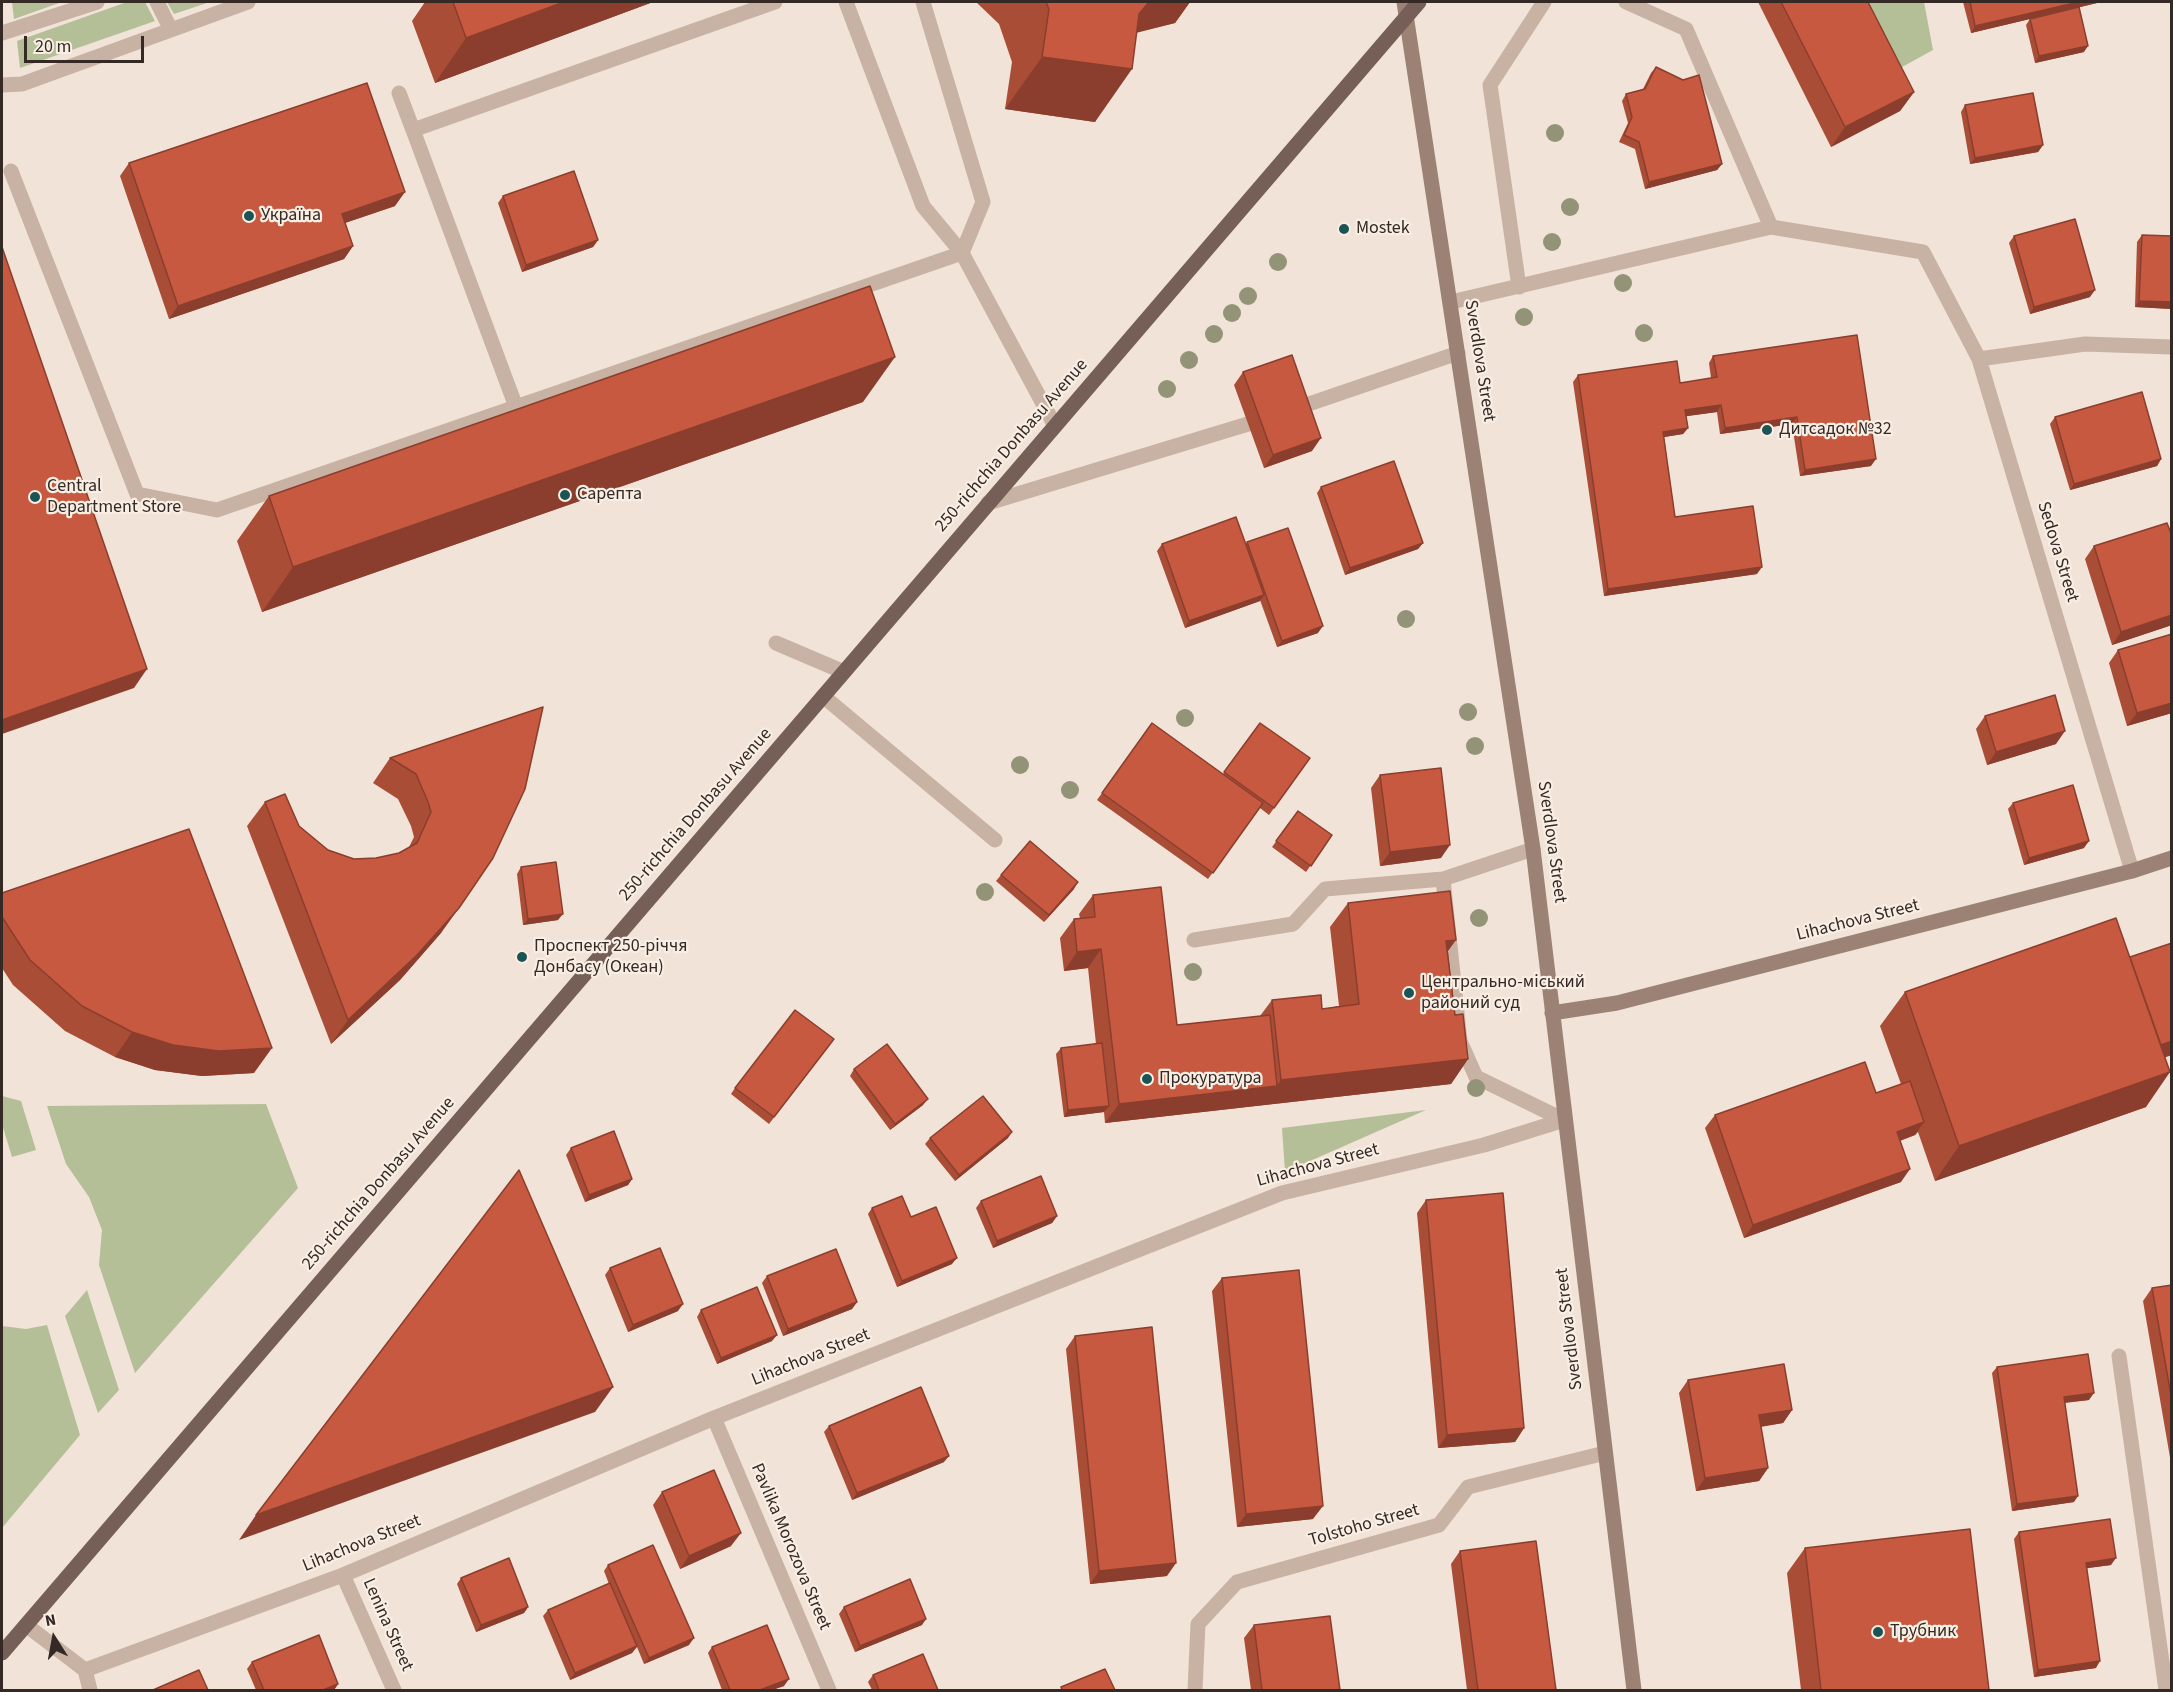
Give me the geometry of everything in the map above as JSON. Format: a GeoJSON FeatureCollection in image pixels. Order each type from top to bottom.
{"type":"FeatureCollection","features":[{"type":"Feature","properties":{"kind":"main road","name":"250-richchia Donbasu Avenue"},"geometry":{"type":"LineString","coordinates":[[2,1653],[1055,426],[1406,9],[1419,2]]}},
{"type":"Feature","properties":{"kind":"street"},"geometry":{"type":"LineString","coordinates":[[2,33],[97,2]]}},
{"type":"Feature","properties":{"kind":"street"},"geometry":{"type":"LineString","coordinates":[[157,2],[171,30]]}},
{"type":"Feature","properties":{"kind":"street"},"geometry":{"type":"LineString","coordinates":[[2,85],[22,84],[248,2]]}},
{"type":"Feature","properties":{"kind":"street"},"geometry":{"type":"LineString","coordinates":[[413,130],[775,2]]}},
{"type":"Feature","properties":{"kind":"street"},"geometry":{"type":"LineString","coordinates":[[846,2],[923,206],[962,253],[1055,426]]}},
{"type":"Feature","properties":{"kind":"street"},"geometry":{"type":"LineString","coordinates":[[11,171],[137,494],[217,510],[962,253],[982,202],[923,2]]}},
{"type":"Feature","properties":{"kind":"street"},"geometry":{"type":"LineString","coordinates":[[1519,287],[1490,86],[1544,2]]}},
{"type":"Feature","properties":{"kind":"street"},"geometry":{"type":"LineString","coordinates":[[1451,303],[1771,227],[1686,29],[1626,2]]}},
{"type":"Feature","properties":{"kind":"street","name":"Sverdlova Street"},"geometry":{"type":"LineString","coordinates":[[1406,9],[1533,849],[1634,1690]]}},
{"type":"Feature","properties":{"kind":"street"},"geometry":{"type":"LineString","coordinates":[[399,93],[516,407]]}},
{"type":"Feature","properties":{"kind":"street","name":"Sedova Street"},"geometry":{"type":"LineString","coordinates":[[1771,227],[1923,252],[1979,359],[2132,871]]}},
{"type":"Feature","properties":{"kind":"street"},"geometry":{"type":"LineString","coordinates":[[1979,359],[2085,344],[2172,347]]}},
{"type":"Feature","properties":{"kind":"street"},"geometry":{"type":"LineString","coordinates":[[1297,408],[1458,352]]}},
{"type":"Feature","properties":{"kind":"street"},"geometry":{"type":"LineString","coordinates":[[988,503],[1248,424]]}},
{"type":"Feature","properties":{"kind":"street"},"geometry":{"type":"LineString","coordinates":[[776,643],[844,672]]}},
{"type":"Feature","properties":{"kind":"street"},"geometry":{"type":"LineString","coordinates":[[823,696],[995,840]]}},
{"type":"Feature","properties":{"kind":"street"},"geometry":{"type":"LineString","coordinates":[[1194,940],[1293,924],[1325,889],[1443,879],[1533,849]]}},
{"type":"Feature","properties":{"kind":"street","name":"Lihachova Street"},"geometry":{"type":"LineString","coordinates":[[1552,1013],[1617,1003],[2132,871],[2172,858]]}},
{"type":"Feature","properties":{"kind":"street"},"geometry":{"type":"LineString","coordinates":[[1443,879],[1460,1041],[1476,1077],[1564,1120]]}},
{"type":"Feature","properties":{"kind":"street","name":"Lihachova Street"},"geometry":{"type":"LineString","coordinates":[[85,1670],[343,1575],[714,1418],[1282,1193],[1484,1145],[1564,1120]]}},
{"type":"Feature","properties":{"kind":"street"},"geometry":{"type":"LineString","coordinates":[[2120,1356],[2166,1690]]}},
{"type":"Feature","properties":{"kind":"street","name":"Pavlika Morozova Street"},"geometry":{"type":"LineString","coordinates":[[714,1418],[830,1690]]}},
{"type":"Feature","properties":{"kind":"street","name":"Tolstoho Street"},"geometry":{"type":"LineString","coordinates":[[1195,1690],[1198,1624],[1237,1582],[1439,1525],[1468,1487],[1605,1452]]}},
{"type":"Feature","properties":{"kind":"street","name":"Lenina Street"},"geometry":{"type":"LineString","coordinates":[[343,1575],[394,1690]]}},
{"type":"Feature","properties":{"kind":"street"},"geometry":{"type":"LineString","coordinates":[[26,1625],[85,1670],[90,1690]]}},
{"type":"Feature","properties":{"kind":"green space"},"geometry":{"type":"Polygon","coordinates":[[[12,2],[62,2],[14,19],[12,2]]]}},
{"type":"Feature","properties":{"kind":"green space"},"geometry":{"type":"Polygon","coordinates":[[[127,2],[145,2],[155,21],[20,68],[17,41],[127,2]]]}},
{"type":"Feature","properties":{"kind":"green space"},"geometry":{"type":"Polygon","coordinates":[[[167,2],[210,2],[174,14],[167,2]]]}},
{"type":"Feature","properties":{"kind":"green space"},"geometry":{"type":"Polygon","coordinates":[[[1859,2],[1924,2],[1933,50],[1893,72],[1859,2]]]}},
{"type":"Feature","properties":{"kind":"green space"},"geometry":{"type":"Polygon","coordinates":[[[2,1096],[21,1101],[36,1150],[12,1157],[2,1124],[2,1096]]]}},
{"type":"Feature","properties":{"kind":"green space"},"geometry":{"type":"Polygon","coordinates":[[[266,1104],[298,1188],[135,1373],[99,1265],[102,1230],[89,1197],[66,1164],[47,1106],[266,1104]]]}},
{"type":"Feature","properties":{"kind":"green space"},"geometry":{"type":"Polygon","coordinates":[[[1426,1110],[1285,1172],[1282,1128],[1426,1110]]]}},
{"type":"Feature","properties":{"kind":"green space"},"geometry":{"type":"Polygon","coordinates":[[[87,1290],[119,1390],[98,1413],[65,1316],[87,1290]]]}},
{"type":"Feature","properties":{"kind":"green space"},"geometry":{"type":"Polygon","coordinates":[[[47,1325],[80,1435],[2,1528],[2,1326],[26,1329],[47,1325]]]}},
{"type":"Feature","properties":{"kind":"building"},"geometry":{"type":"Polygon","coordinates":[[[453,2],[564,2],[466,38],[453,2]]]}},
{"type":"Feature","properties":{"kind":"building"},"geometry":{"type":"Polygon","coordinates":[[[1046,2],[1149,2],[1139,14],[1132,69],[1042,57],[1049,9],[1046,2]]]}},
{"type":"Feature","properties":{"kind":"building"},"geometry":{"type":"Polygon","coordinates":[[[1781,2],[1868,2],[1914,92],[1845,127],[1781,2]]]}},
{"type":"Feature","properties":{"kind":"building"},"geometry":{"type":"Polygon","coordinates":[[[1970,2],[2079,2],[1975,26],[1970,2]]]}},
{"type":"Feature","properties":{"kind":"building"},"geometry":{"type":"Polygon","coordinates":[[[2079,7],[2088,46],[2039,56],[2030,19],[2079,7]]]}},
{"type":"Feature","properties":{"kind":"building"},"geometry":{"type":"Polygon","coordinates":[[[1656,67],[1683,80],[1699,75],[1722,164],[1649,182],[1639,142],[1624,135],[1632,117],[1626,94],[1645,89],[1656,67]]]}},
{"type":"Feature","properties":{"kind":"building","name":"Україна"},"geometry":{"type":"Polygon","coordinates":[[[367,83],[405,192],[342,214],[353,246],[178,306],[129,163],[367,83]]]}},
{"type":"Feature","properties":{"kind":"building"},"geometry":{"type":"Polygon","coordinates":[[[2033,93],[2043,145],[1975,158],[1965,105],[2033,93]]]}},
{"type":"Feature","properties":{"kind":"building"},"geometry":{"type":"Polygon","coordinates":[[[574,171],[598,240],[526,265],[503,196],[574,171]]]}},
{"type":"Feature","properties":{"kind":"building"},"geometry":{"type":"Polygon","coordinates":[[[2075,219],[2095,290],[2034,307],[2014,236],[2075,219]]]}},
{"type":"Feature","properties":{"kind":"building"},"geometry":{"type":"Polygon","coordinates":[[[2142,235],[2172,236],[2172,302],[2139,301],[2142,235]]]}},
{"type":"Feature","properties":{"kind":"building","name":"Central Department Store"},"geometry":{"type":"Polygon","coordinates":[[[2,247],[147,669],[2,720],[2,247]]]}},
{"type":"Feature","properties":{"kind":"building"},"geometry":{"type":"Polygon","coordinates":[[[870,286],[895,357],[293,567],[269,496],[870,286]]]}},
{"type":"Feature","properties":{"kind":"building"},"geometry":{"type":"Polygon","coordinates":[[[1857,335],[1876,459],[1805,470],[1797,417],[1725,428],[1721,405],[1685,410],[1688,428],[1663,432],[1675,517],[1753,506],[1762,567],[1608,589],[1578,375],[1677,361],[1680,383],[1717,377],[1713,356],[1857,335]]]}},
{"type":"Feature","properties":{"kind":"building"},"geometry":{"type":"Polygon","coordinates":[[[1292,355],[1321,438],[1273,455],[1243,372],[1292,355]]]}},
{"type":"Feature","properties":{"kind":"building"},"geometry":{"type":"Polygon","coordinates":[[[2142,392],[2161,459],[2074,484],[2055,417],[2142,392]]]}},
{"type":"Feature","properties":{"kind":"building"},"geometry":{"type":"Polygon","coordinates":[[[1394,461],[1423,543],[1350,568],[1321,487],[1394,461]]]}},
{"type":"Feature","properties":{"kind":"building"},"geometry":{"type":"Polygon","coordinates":[[[1236,517],[1264,595],[1189,621],[1162,544],[1236,517]]]}},
{"type":"Feature","properties":{"kind":"building"},"geometry":{"type":"Polygon","coordinates":[[[2167,523],[2172,536],[2172,615],[2121,632],[2094,546],[2167,523]]]}},
{"type":"Feature","properties":{"kind":"building"},"geometry":{"type":"Polygon","coordinates":[[[1288,528],[1323,626],[1282,641],[1247,542],[1288,528]]]}},
{"type":"Feature","properties":{"kind":"building"},"geometry":{"type":"Polygon","coordinates":[[[2172,634],[2172,703],[2137,713],[2118,650],[2172,634]]]}},
{"type":"Feature","properties":{"kind":"building"},"geometry":{"type":"Polygon","coordinates":[[[2055,695],[2065,731],[1996,752],[1985,716],[2055,695]]]}},
{"type":"Feature","properties":{"kind":"building"},"geometry":{"type":"Polygon","coordinates":[[[543,707],[525,789],[493,858],[459,908],[417,955],[348,1020],[265,802],[285,794],[299,826],[328,850],[354,859],[376,858],[399,853],[417,843],[431,812],[416,774],[390,758],[543,707]]]}},
{"type":"Feature","properties":{"kind":"building"},"geometry":{"type":"Polygon","coordinates":[[[1152,723],[1263,803],[1213,873],[1102,793],[1152,723]]]}},
{"type":"Feature","properties":{"kind":"building"},"geometry":{"type":"Polygon","coordinates":[[[1260,723],[1310,758],[1274,808],[1224,772],[1260,723]]]}},
{"type":"Feature","properties":{"kind":"building"},"geometry":{"type":"Polygon","coordinates":[[[1441,768],[1450,845],[1390,852],[1380,775],[1441,768]]]}},
{"type":"Feature","properties":{"kind":"building"},"geometry":{"type":"Polygon","coordinates":[[[2073,785],[2089,841],[2029,858],[2013,803],[2073,785]]]}},
{"type":"Feature","properties":{"kind":"building"},"geometry":{"type":"Polygon","coordinates":[[[1298,811],[1332,835],[1311,866],[1276,841],[1298,811]]]}},
{"type":"Feature","properties":{"kind":"building"},"geometry":{"type":"Polygon","coordinates":[[[189,829],[272,1048],[219,1051],[173,1045],[132,1032],[82,1006],[30,960],[2,917],[2,893],[189,829]]]}},
{"type":"Feature","properties":{"kind":"building"},"geometry":{"type":"Polygon","coordinates":[[[1030,841],[1078,882],[1049,915],[1001,875],[1030,841]]]}},
{"type":"Feature","properties":{"kind":"building"},"geometry":{"type":"Polygon","coordinates":[[[556,862],[563,914],[528,919],[521,867],[556,862]]]}},
{"type":"Feature","properties":{"kind":"building"},"geometry":{"type":"Polygon","coordinates":[[[1161,887],[1177,1025],[1270,1015],[1277,1086],[1119,1104],[1101,949],[1077,952],[1074,919],[1095,917],[1093,895],[1161,887]]]}},
{"type":"Feature","properties":{"kind":"building"},"geometry":{"type":"Polygon","coordinates":[[[1450,891],[1456,940],[1446,941],[1455,1015],[1463,1014],[1468,1059],[1281,1080],[1272,1000],[1321,995],[1322,1009],[1359,1004],[1348,903],[1450,891]]]}},
{"type":"Feature","properties":{"kind":"building"},"geometry":{"type":"Polygon","coordinates":[[[2116,918],[2170,1072],[1959,1146],[1905,992],[2116,918]]]}},
{"type":"Feature","properties":{"kind":"building"},"geometry":{"type":"Polygon","coordinates":[[[2172,943],[2172,1041],[2161,1045],[2130,957],[2172,943]]]}},
{"type":"Feature","properties":{"kind":"building"},"geometry":{"type":"Polygon","coordinates":[[[795,1010],[834,1039],[774,1117],[735,1088],[795,1010]]]}},
{"type":"Feature","properties":{"kind":"building"},"geometry":{"type":"Polygon","coordinates":[[[1102,1043],[1109,1106],[1068,1110],[1061,1048],[1102,1043]]]}},
{"type":"Feature","properties":{"kind":"building"},"geometry":{"type":"Polygon","coordinates":[[[887,1044],[928,1099],[895,1124],[854,1069],[887,1044]]]}},
{"type":"Feature","properties":{"kind":"building"},"geometry":{"type":"Polygon","coordinates":[[[1865,1062],[1876,1093],[1910,1081],[1924,1122],[1897,1132],[1910,1169],[1753,1225],[1715,1115],[1865,1062]]]}},
{"type":"Feature","properties":{"kind":"building"},"geometry":{"type":"Polygon","coordinates":[[[983,1096],[1012,1132],[959,1175],[930,1138],[983,1096]]]}},
{"type":"Feature","properties":{"kind":"building"},"geometry":{"type":"Polygon","coordinates":[[[614,1131],[632,1179],[589,1195],[571,1148],[614,1131]]]}},
{"type":"Feature","properties":{"kind":"building"},"geometry":{"type":"Polygon","coordinates":[[[519,1170],[613,1387],[256,1515],[519,1170]]]}},
{"type":"Feature","properties":{"kind":"building"},"geometry":{"type":"Polygon","coordinates":[[[1041,1176],[1057,1216],[997,1241],[981,1201],[1041,1176]]]}},
{"type":"Feature","properties":{"kind":"building"},"geometry":{"type":"Polygon","coordinates":[[[1503,1193],[1524,1428],[1447,1435],[1426,1200],[1503,1193]]]}},
{"type":"Feature","properties":{"kind":"building"},"geometry":{"type":"Polygon","coordinates":[[[902,1196],[911,1217],[936,1207],[957,1258],[902,1281],[872,1208],[902,1196]]]}},
{"type":"Feature","properties":{"kind":"building"},"geometry":{"type":"Polygon","coordinates":[[[660,1248],[683,1304],[633,1325],[610,1268],[660,1248]]]}},
{"type":"Feature","properties":{"kind":"building"},"geometry":{"type":"Polygon","coordinates":[[[836,1249],[857,1302],[788,1329],[767,1276],[836,1249]]]}},
{"type":"Feature","properties":{"kind":"building"},"geometry":{"type":"Polygon","coordinates":[[[1299,1270],[1323,1506],[1246,1514],[1222,1278],[1299,1270]]]}},
{"type":"Feature","properties":{"kind":"building"},"geometry":{"type":"Polygon","coordinates":[[[2172,1285],[2172,1401],[2152,1288],[2172,1285]]]}},
{"type":"Feature","properties":{"kind":"building"},"geometry":{"type":"Polygon","coordinates":[[[757,1287],[777,1335],[721,1358],[701,1310],[757,1287]]]}},
{"type":"Feature","properties":{"kind":"building"},"geometry":{"type":"Polygon","coordinates":[[[1152,1327],[1176,1563],[1099,1571],[1075,1336],[1152,1327]]]}},
{"type":"Feature","properties":{"kind":"building"},"geometry":{"type":"Polygon","coordinates":[[[2088,1354],[2094,1393],[2064,1397],[2078,1496],[2017,1504],[1997,1367],[2088,1354]]]}},
{"type":"Feature","properties":{"kind":"building"},"geometry":{"type":"Polygon","coordinates":[[[1784,1364],[1792,1410],[1759,1415],[1768,1468],[1705,1478],[1688,1380],[1784,1364]]]}},
{"type":"Feature","properties":{"kind":"building"},"geometry":{"type":"Polygon","coordinates":[[[921,1387],[949,1456],[857,1493],[829,1426],[921,1387]]]}},
{"type":"Feature","properties":{"kind":"building"},"geometry":{"type":"Polygon","coordinates":[[[714,1470],[741,1533],[689,1556],[662,1492],[714,1470]]]}},
{"type":"Feature","properties":{"kind":"building"},"geometry":{"type":"Polygon","coordinates":[[[2110,1519],[2116,1558],[2086,1563],[2100,1661],[2038,1670],[2019,1532],[2110,1519]]]}},
{"type":"Feature","properties":{"kind":"building","name":"Трубник"},"geometry":{"type":"Polygon","coordinates":[[[1970,1529],[1989,1690],[1821,1690],[1805,1548],[1970,1529]]]}},
{"type":"Feature","properties":{"kind":"building"},"geometry":{"type":"Polygon","coordinates":[[[1536,1541],[1556,1690],[1478,1690],[1460,1551],[1536,1541]]]}},
{"type":"Feature","properties":{"kind":"building"},"geometry":{"type":"Polygon","coordinates":[[[653,1545],[694,1638],[649,1658],[608,1565],[653,1545]]]}},
{"type":"Feature","properties":{"kind":"building"},"geometry":{"type":"Polygon","coordinates":[[[509,1558],[528,1607],[481,1625],[461,1578],[509,1558]]]}},
{"type":"Feature","properties":{"kind":"building"},"geometry":{"type":"Polygon","coordinates":[[[910,1579],[926,1619],[860,1646],[844,1607],[910,1579]]]}},
{"type":"Feature","properties":{"kind":"building"},"geometry":{"type":"Polygon","coordinates":[[[610,1583],[637,1646],[575,1673],[548,1610],[610,1583]]]}},
{"type":"Feature","properties":{"kind":"building"},"geometry":{"type":"Polygon","coordinates":[[[1330,1616],[1340,1690],[1262,1690],[1254,1625],[1330,1616]]]}},
{"type":"Feature","properties":{"kind":"building"},"geometry":{"type":"Polygon","coordinates":[[[767,1625],[789,1679],[760,1690],[730,1690],[712,1647],[767,1625]]]}},
{"type":"Feature","properties":{"kind":"building"},"geometry":{"type":"Polygon","coordinates":[[[319,1635],[338,1684],[323,1690],[264,1690],[252,1662],[319,1635]]]}},
{"type":"Feature","properties":{"kind":"building"},"geometry":{"type":"Polygon","coordinates":[[[923,1654],[938,1690],[879,1690],[873,1675],[923,1654]]]}},
{"type":"Feature","properties":{"kind":"building"},"geometry":{"type":"Polygon","coordinates":[[[1105,1669],[1115,1690],[1062,1690],[1061,1687],[1105,1669]]]}},
{"type":"Feature","properties":{"kind":"building"},"geometry":{"type":"Polygon","coordinates":[[[199,1670],[208,1690],[153,1690],[199,1670]]]}},
{"type":"Feature","properties":{"kind":"place","name":"Україна"},"geometry":{"type":"Point","coordinates":[249,216]}},
{"type":"Feature","properties":{"kind":"place","name":"Mostek"},"geometry":{"type":"Point","coordinates":[1344,229]}},
{"type":"Feature","properties":{"kind":"place","name":"Дитсадок №32"},"geometry":{"type":"Point","coordinates":[1767,430]}},
{"type":"Feature","properties":{"kind":"place","name":"Сарепта"},"geometry":{"type":"Point","coordinates":[565,495]}},
{"type":"Feature","properties":{"kind":"place","name":"Central Department Store"},"geometry":{"type":"Point","coordinates":[35,497]}},
{"type":"Feature","properties":{"kind":"place","name":"Проспект 250-річчя Донбасу (Океан)"},"geometry":{"type":"Point","coordinates":[522,957]}},
{"type":"Feature","properties":{"kind":"place","name":"Центрально-міський районий суд"},"geometry":{"type":"Point","coordinates":[1409,993]}},
{"type":"Feature","properties":{"kind":"place","name":"Прокуратура"},"geometry":{"type":"Point","coordinates":[1147,1079]}},
{"type":"Feature","properties":{"kind":"place","name":"Трубник"},"geometry":{"type":"Point","coordinates":[1878,1632]}}]}
